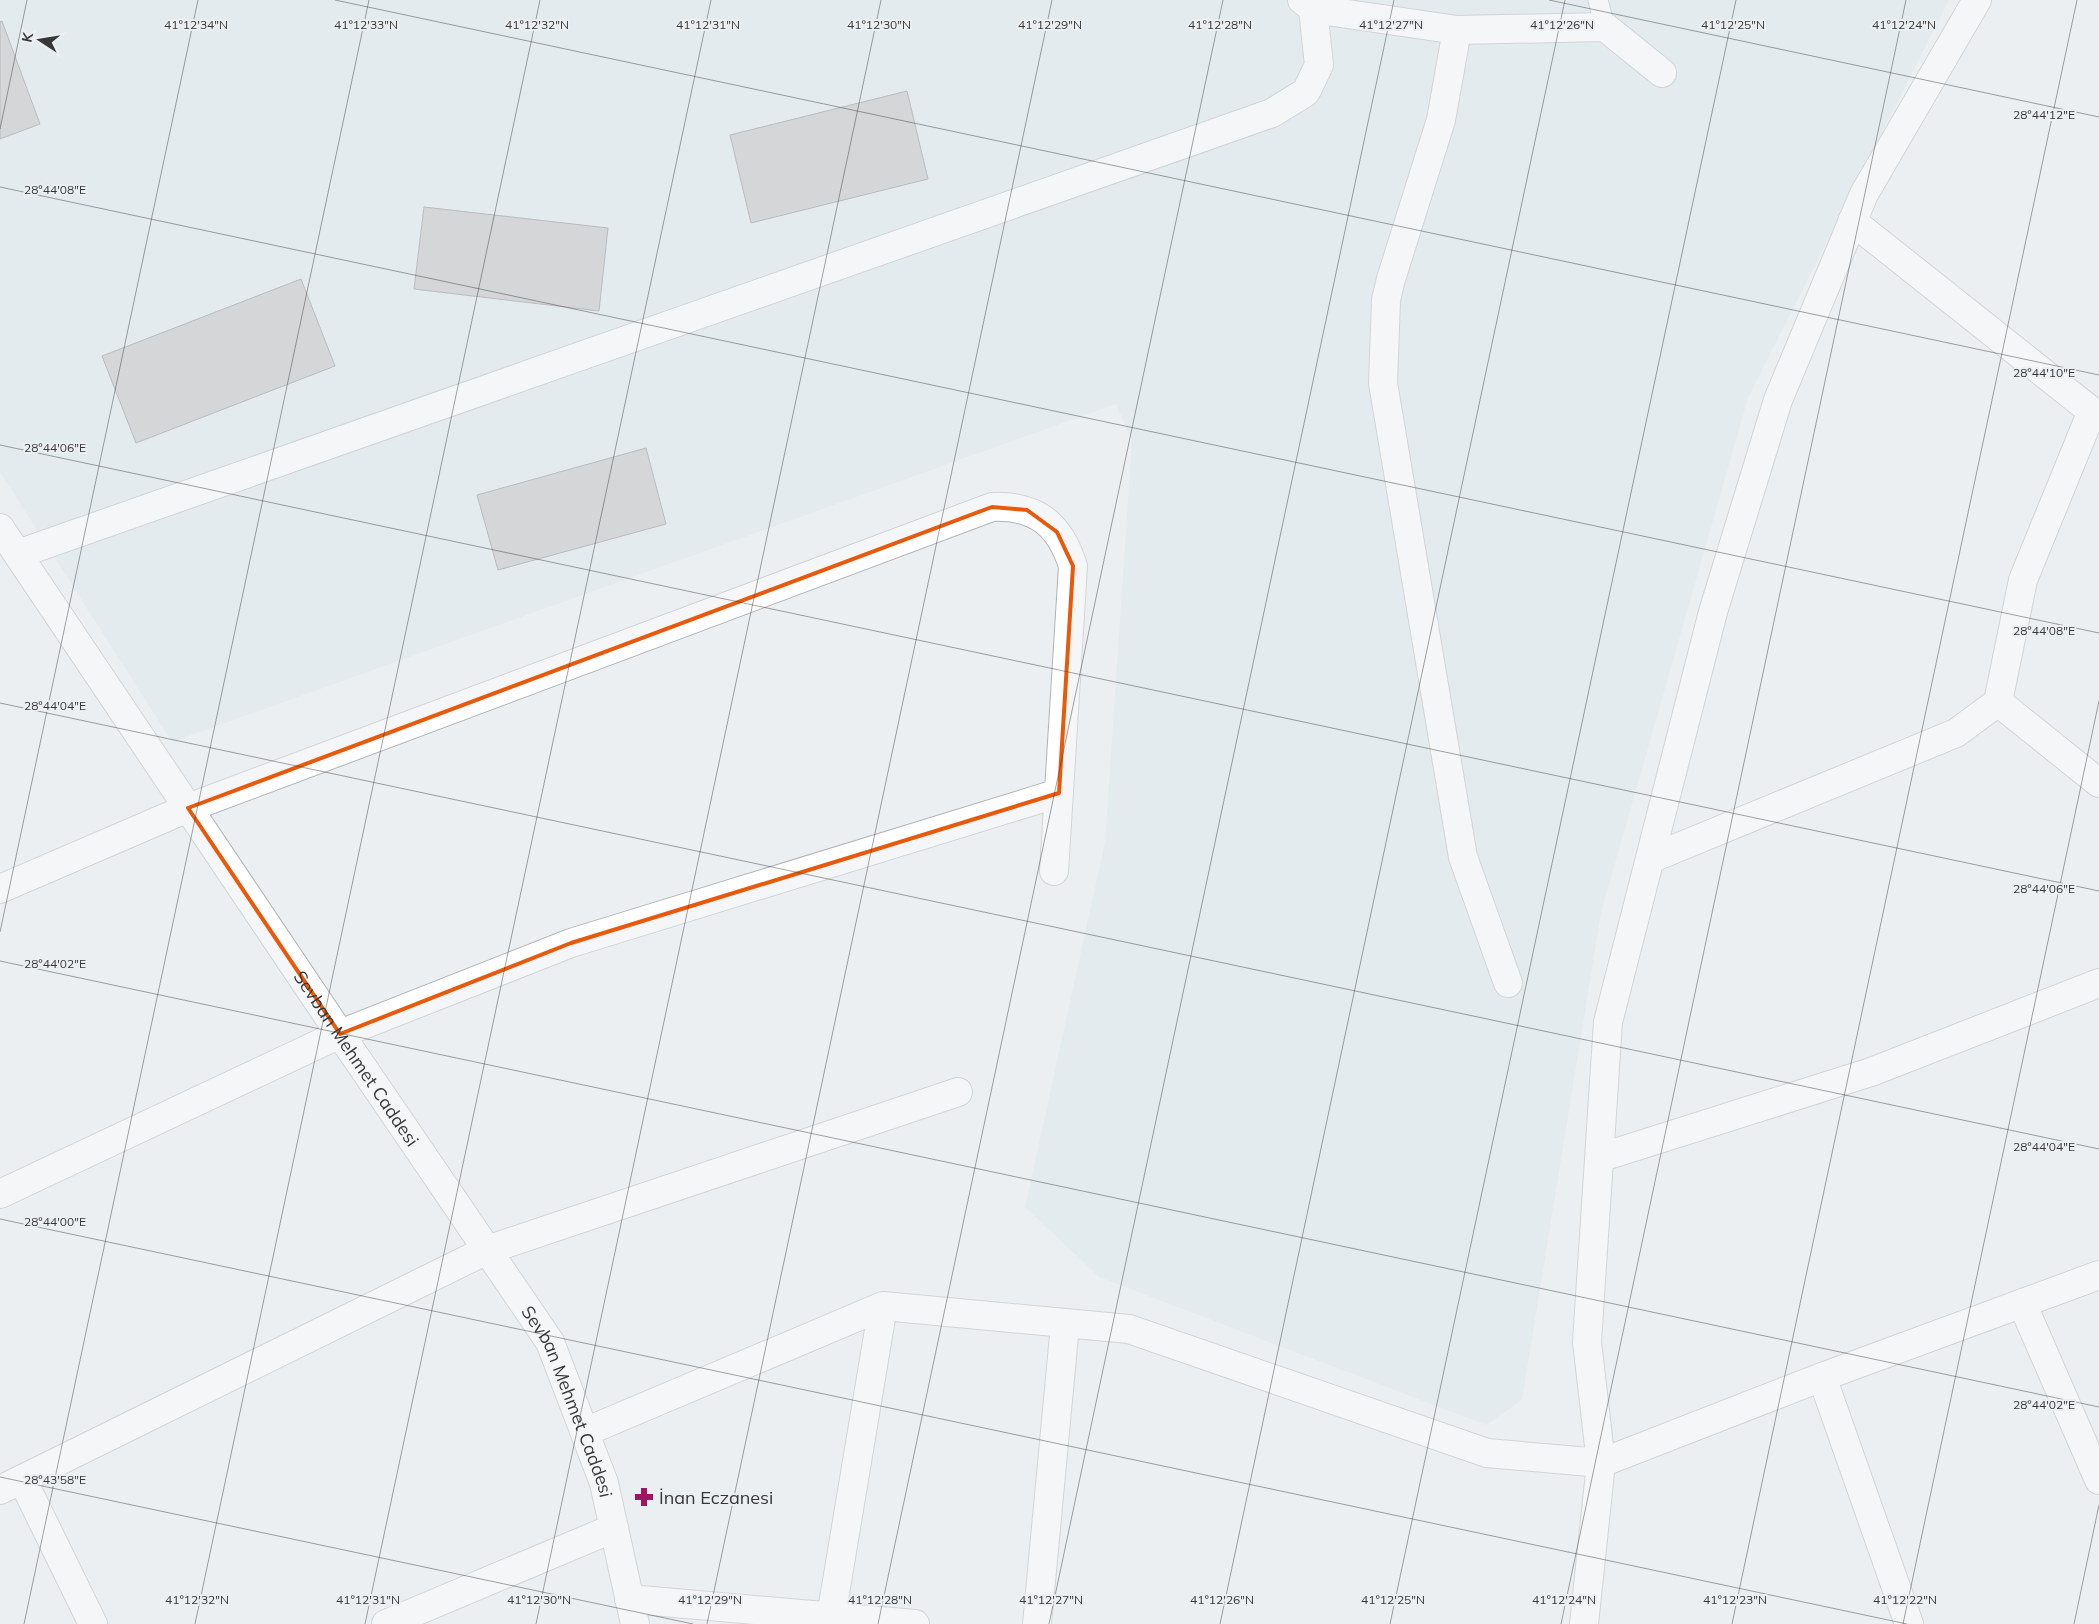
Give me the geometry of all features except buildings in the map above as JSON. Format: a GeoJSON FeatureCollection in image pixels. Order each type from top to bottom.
{"type":"FeatureCollection","features":[{"type":"Feature","properties":{"kind":"street"},"geometry":{"type":"LineString","coordinates":[[1584,1624],[1601,1463],[1587,1342],[1608,1022],[1713,612],[1778,400],[1864,194],[1977,0]]}},
{"type":"Feature","properties":{"kind":"street"},"geometry":{"type":"LineString","coordinates":[[18,554],[1272,113],[1306,92],[1319,65],[1308,4],[1457,30],[1605,26],[1662,73]]}},
{"type":"Feature","properties":{"kind":"street"},"geometry":{"type":"LineString","coordinates":[[1457,30],[1441,120],[1388,293],[1383,384],[1462,857],[1508,983]]}},
{"type":"Feature","properties":{"kind":"street"},"geometry":{"type":"LineString","coordinates":[[1650,860],[1956,733],[1998,702],[2023,580],[2095,414],[1852,221]]}},
{"type":"Feature","properties":{"kind":"street"},"geometry":{"type":"LineString","coordinates":[[0,889],[188,808],[992,507],[1010,506],[1027,510],[1043,518],[1057,532],[1067,548],[1073,566],[1054,871]]}},
{"type":"Feature","properties":{"kind":"street","name":"Sevban Mehmet Caddesi"},"geometry":{"type":"LineString","coordinates":[[0,528],[340,1034],[550,1342],[604,1483],[632,1611]]}},
{"type":"Feature","properties":{"kind":"street"},"geometry":{"type":"LineString","coordinates":[[1998,702],[2099,783]]}},
{"type":"Feature","properties":{"kind":"street"},"geometry":{"type":"LineString","coordinates":[[0,1194],[340,1034],[571,943],[1059,793]]}},
{"type":"Feature","properties":{"kind":"street"},"geometry":{"type":"LineString","coordinates":[[1599,1158],[1871,1072],[2099,983]]}},
{"type":"Feature","properties":{"kind":"street"},"geometry":{"type":"LineString","coordinates":[[93,1624],[11,1484],[487,1250],[958,1092]]}},
{"type":"Feature","properties":{"kind":"street"},"geometry":{"type":"LineString","coordinates":[[585,1432],[883,1306],[1129,1329],[1487,1453],[1601,1463],[1822,1377],[2099,1275]]}},
{"type":"Feature","properties":{"kind":"street"},"geometry":{"type":"LineString","coordinates":[[2022,1303],[2099,1480]]}},
{"type":"Feature","properties":{"kind":"street"},"geometry":{"type":"LineString","coordinates":[[831,1617],[883,1306]]}},
{"type":"Feature","properties":{"kind":"street"},"geometry":{"type":"LineString","coordinates":[[1037,1624],[1065,1324]]}},
{"type":"Feature","properties":{"kind":"street"},"geometry":{"type":"LineString","coordinates":[[1822,1377],[1909,1624]]}},
{"type":"Feature","properties":{"kind":"street"},"geometry":{"type":"LineString","coordinates":[[386,1624],[614,1528]]}},
{"type":"Feature","properties":{"kind":"street"},"geometry":{"type":"LineString","coordinates":[[632,1611],[831,1617],[915,1624]]}},
{"type":"Feature","properties":{"kind":"lane"},"geometry":{"type":"LineString","coordinates":[[1598,0],[1605,26]]}},
{"type":"Feature","properties":{"kind":"highlighted area"},"geometry":{"type":"Polygon","coordinates":[[[992,507],[1027,510],[1057,532],[1073,566],[1059,793],[571,943],[340,1034],[188,808],[992,507]]]}},
{"type":"Feature","properties":{"kind":"shaded area"},"geometry":{"type":"Polygon","coordinates":[[[0,0],[1949,0],[1748,398],[1601,913],[1522,1400],[1486,1425],[1099,1277],[1025,1207],[1105,842],[1132,441],[1116,404],[172,742],[0,472],[0,0]]]}},
{"type":"Feature","properties":{"kind":"place","name":"İnan Eczanesi"},"geometry":{"type":"Point","coordinates":[644,1497]}}]}
